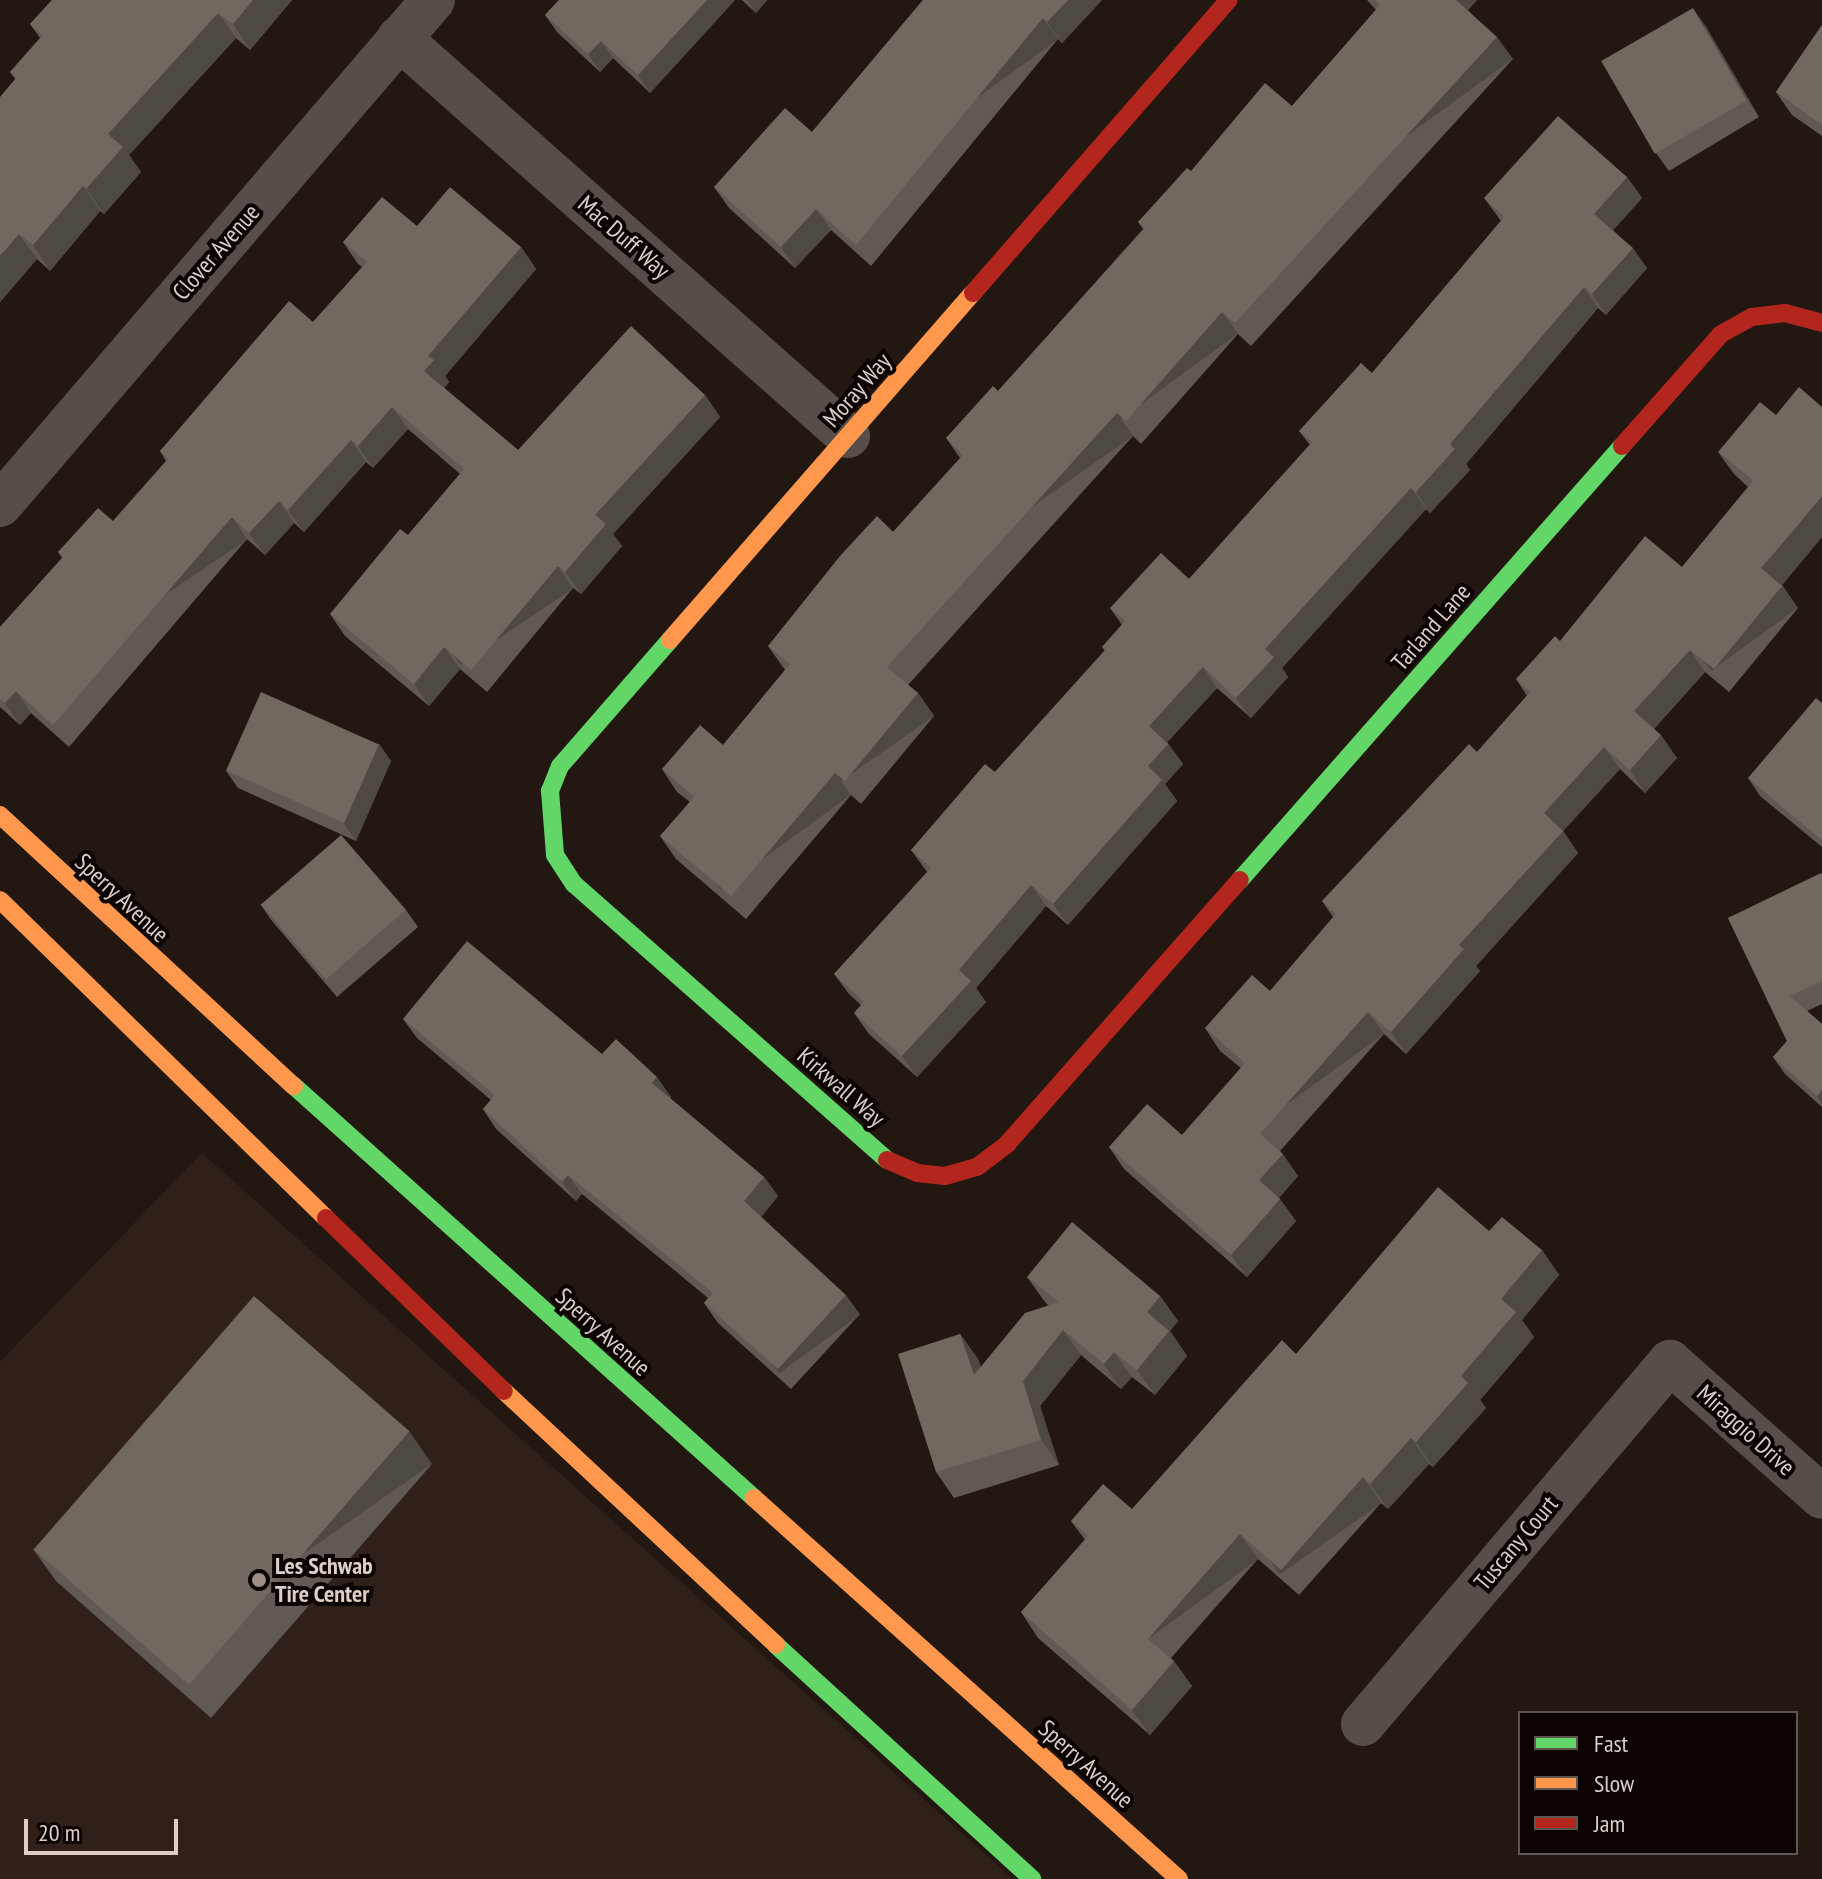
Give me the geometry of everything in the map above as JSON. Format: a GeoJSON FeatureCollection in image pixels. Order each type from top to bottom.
{"type":"FeatureCollection","features":[{"type":"Feature","properties":{"kind":"main road","name":"Moray Way"},"geometry":{"type":"LineString","coordinates":[[549,823],[550,791],[560,766],[1229,0]]}},
{"type":"Feature","properties":{"kind":"main road","name":"Tarland Lane"},"geometry":{"type":"LineString","coordinates":[[1131,1004],[1721,334],[1752,317],[1785,313],[1822,323]]}},
{"type":"Feature","properties":{"kind":"main road","name":"Sperry Avenue"},"geometry":{"type":"LineString","coordinates":[[0,815],[137,946],[1179,1879]]}},
{"type":"Feature","properties":{"kind":"main road","name":"Kirkwall Way"},"geometry":{"type":"LineString","coordinates":[[549,823],[555,855],[574,884],[890,1162],[917,1173],[945,1176],[977,1167],[1007,1144],[1131,1004]]}},
{"type":"Feature","properties":{"kind":"main road"},"geometry":{"type":"LineString","coordinates":[[0,900],[600,1485],[1032,1879]]}},
{"type":"Feature","properties":{"kind":"street","name":"Clover Avenue"},"geometry":{"type":"LineString","coordinates":[[0,505],[433,0]]}},
{"type":"Feature","properties":{"kind":"street","name":"Mac Duff Way"},"geometry":{"type":"LineString","coordinates":[[399,38],[848,436]]}},
{"type":"Feature","properties":{"kind":"street","name":"Miraggio Drive"},"geometry":{"type":"LineString","coordinates":[[1670,1362],[1822,1497]]}},
{"type":"Feature","properties":{"kind":"street","name":"Tuscany Court"},"geometry":{"type":"LineString","coordinates":[[1363,1724],[1670,1362]]}},
{"type":"Feature","properties":{"kind":"shaded area"},"geometry":{"type":"Polygon","coordinates":[[[202,1153],[1013,1879],[0,1879],[0,1362],[202,1153]]]}},
{"type":"Feature","properties":{"kind":"building"},"geometry":{"type":"Polygon","coordinates":[[[52,0],[253,0],[233,24],[218,13],[108,134],[123,147],[86,189],[83,186],[33,245],[19,234],[0,256],[0,97],[16,78],[10,72],[42,36],[30,24],[52,0]]]}},
{"type":"Feature","properties":{"kind":"building"},"geometry":{"type":"Polygon","coordinates":[[[559,0],[707,0],[638,75],[601,41],[588,54],[545,15],[559,0]]]}},
{"type":"Feature","properties":{"kind":"building"},"geometry":{"type":"Polygon","coordinates":[[[923,0],[1068,0],[1047,22],[1043,18],[856,245],[816,209],[781,247],[714,187],[785,108],[812,132],[923,0]]]}},
{"type":"Feature","properties":{"kind":"building"},"geometry":{"type":"Polygon","coordinates":[[[1375,0],[1456,0],[1497,37],[1235,323],[1222,312],[1126,421],[1117,413],[887,667],[918,693],[845,781],[835,773],[731,896],[660,836],[694,797],[662,769],[700,725],[723,745],[790,664],[768,646],[840,556],[877,516],[893,532],[963,455],[946,438],[993,386],[998,391],[1145,228],[1138,222],[1187,168],[1191,171],[1265,83],[1292,106],[1380,5],[1375,0]]]}},
{"type":"Feature","properties":{"kind":"building"},"geometry":{"type":"Polygon","coordinates":[[[1693,8],[1746,101],[1655,154],[1601,61],[1693,8]]]}},
{"type":"Feature","properties":{"kind":"building"},"geometry":{"type":"Polygon","coordinates":[[[1822,25],[1822,125],[1776,92],[1822,25]]]}},
{"type":"Feature","properties":{"kind":"building"},"geometry":{"type":"Polygon","coordinates":[[[1558,116],[1627,177],[1594,214],[1633,248],[1592,294],[1584,287],[1450,444],[1455,449],[1416,492],[1411,488],[1265,649],[1274,657],[1236,698],[1203,667],[1149,726],[1168,744],[1148,766],[1162,780],[1053,904],[1031,885],[959,970],[971,981],[902,1056],[854,1013],[864,1002],[834,974],[931,868],[911,850],[985,764],[995,772],[1105,650],[1102,647],[1125,621],[1110,608],[1161,553],[1189,579],[1312,442],[1299,431],[1361,363],[1372,373],[1504,217],[1484,198],[1558,116]]]}},
{"type":"Feature","properties":{"kind":"building"},"geometry":{"type":"Polygon","coordinates":[[[450,187],[521,247],[428,356],[434,360],[424,371],[518,450],[631,326],[705,395],[595,515],[606,524],[565,572],[558,566],[471,670],[444,647],[414,684],[330,614],[400,529],[408,535],[464,469],[392,407],[358,446],[351,440],[288,510],[279,501],[249,533],[232,517],[53,725],[16,691],[5,703],[0,699],[0,627],[63,557],[58,552],[98,508],[113,521],[168,459],[160,451],[289,301],[313,322],[367,262],[343,242],[382,197],[417,226],[450,187]]]}},
{"type":"Feature","properties":{"kind":"building"},"geometry":{"type":"Polygon","coordinates":[[[1799,387],[1822,407],[1822,497],[1761,568],[1782,586],[1714,669],[1690,650],[1634,711],[1661,735],[1630,770],[1604,747],[1544,813],[1563,831],[1459,945],[1464,949],[1391,1032],[1368,1012],[1260,1134],[1283,1154],[1259,1180],[1280,1199],[1231,1255],[1109,1147],[1147,1104],[1182,1135],[1245,1063],[1205,1028],[1252,975],[1270,991],[1336,914],[1322,901],[1469,744],[1477,752],[1530,692],[1516,679],[1555,636],[1560,641],[1645,536],[1682,567],[1753,481],[1718,452],[1760,402],[1776,415],[1799,387]]]}},
{"type":"Feature","properties":{"kind":"building"},"geometry":{"type":"Polygon","coordinates":[[[261,692],[379,744],[344,823],[226,771],[261,692]]]}},
{"type":"Feature","properties":{"kind":"building"},"geometry":{"type":"Polygon","coordinates":[[[1816,698],[1822,703],[1822,840],[1748,778],[1816,698]]]}},
{"type":"Feature","properties":{"kind":"building"},"geometry":{"type":"Polygon","coordinates":[[[341,835],[406,910],[326,979],[261,905],[341,835]]]}},
{"type":"Feature","properties":{"kind":"building"},"geometry":{"type":"Polygon","coordinates":[[[1821,873],[1822,981],[1790,996],[1822,1024],[1822,1090],[1817,1096],[1773,1057],[1787,1041],[1728,918],[1821,873]]]}},
{"type":"Feature","properties":{"kind":"building"},"geometry":{"type":"Polygon","coordinates":[[[467,941],[602,1054],[616,1039],[657,1077],[652,1083],[764,1177],[744,1201],[846,1295],[778,1369],[704,1303],[713,1293],[568,1175],[562,1182],[483,1109],[495,1095],[403,1019],[467,941]]]}},
{"type":"Feature","properties":{"kind":"building"},"geometry":{"type":"Polygon","coordinates":[[[1438,1187],[1489,1231],[1502,1217],[1542,1250],[1501,1299],[1516,1312],[1461,1376],[1468,1383],[1416,1442],[1411,1438],[1370,1484],[1363,1477],[1281,1570],[1240,1534],[1148,1639],[1174,1661],[1132,1710],[1021,1612],[1088,1536],[1071,1521],[1103,1484],[1132,1509],[1282,1340],[1296,1354],[1438,1187]]]}},
{"type":"Feature","properties":{"kind":"building"},"geometry":{"type":"Polygon","coordinates":[[[1072,1222],[1160,1296],[1147,1312],[1169,1331],[1137,1370],[1114,1352],[1104,1364],[1063,1330],[1023,1381],[1041,1440],[936,1472],[898,1354],[960,1334],[974,1375],[1025,1313],[1059,1302],[1027,1277],[1072,1222]]]}},
{"type":"Feature","properties":{"kind":"building"},"geometry":{"type":"Polygon","coordinates":[[[254,1296],[409,1431],[189,1685],[34,1550],[254,1296]]]}},
{"type":"Feature","properties":{"kind":"traffic: fast"},"geometry":{"type":"LineString","coordinates":[[1240,880],[1622,446]]}},
{"type":"Feature","properties":{"kind":"traffic: fast"},"geometry":{"type":"LineString","coordinates":[[670,640],[560,766],[550,791],[555,855],[574,884],[887,1160]]}},
{"type":"Feature","properties":{"kind":"traffic: fast"},"geometry":{"type":"LineString","coordinates":[[294,1086],[754,1498]]}},
{"type":"Feature","properties":{"kind":"traffic: fast"},"geometry":{"type":"LineString","coordinates":[[776,1645],[1032,1879]]}},
{"type":"Feature","properties":{"kind":"traffic: slow"},"geometry":{"type":"LineString","coordinates":[[670,640],[973,293]]}},
{"type":"Feature","properties":{"kind":"traffic: slow"},"geometry":{"type":"LineString","coordinates":[[0,815],[294,1086]]}},
{"type":"Feature","properties":{"kind":"traffic: slow"},"geometry":{"type":"LineString","coordinates":[[0,900],[326,1218]]}},
{"type":"Feature","properties":{"kind":"traffic: slow"},"geometry":{"type":"LineString","coordinates":[[504,1391],[776,1645]]}},
{"type":"Feature","properties":{"kind":"traffic: slow"},"geometry":{"type":"LineString","coordinates":[[754,1498],[1179,1879]]}},
{"type":"Feature","properties":{"kind":"traffic: jam"},"geometry":{"type":"LineString","coordinates":[[973,293],[1229,0]]}},
{"type":"Feature","properties":{"kind":"traffic: jam"},"geometry":{"type":"LineString","coordinates":[[1622,446],[1721,334],[1752,317],[1785,313],[1822,323]]}},
{"type":"Feature","properties":{"kind":"traffic: jam"},"geometry":{"type":"LineString","coordinates":[[887,1160],[917,1173],[945,1176],[977,1167],[1007,1144],[1240,880]]}},
{"type":"Feature","properties":{"kind":"traffic: jam"},"geometry":{"type":"LineString","coordinates":[[326,1218],[504,1391]]}},
{"type":"Feature","properties":{"kind":"place","name":"Les Schwab Tire Center"},"geometry":{"type":"Point","coordinates":[259,1580]}}]}
